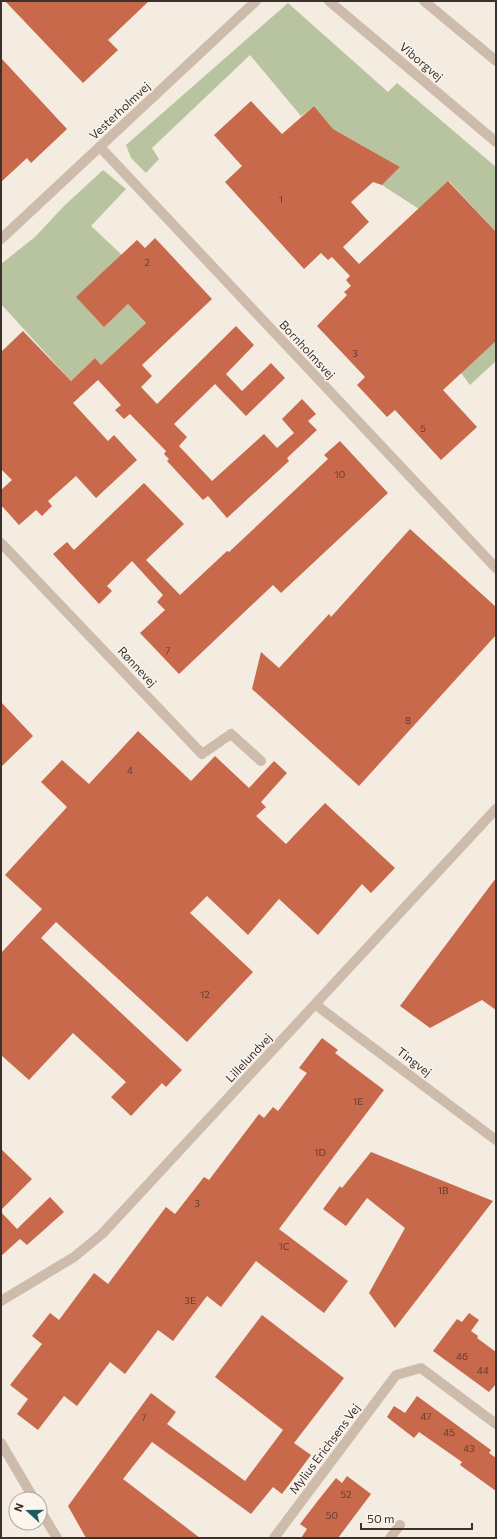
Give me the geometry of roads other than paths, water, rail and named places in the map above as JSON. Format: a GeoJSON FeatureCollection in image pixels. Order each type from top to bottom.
{"type":"FeatureCollection","features":[{"type":"Feature","properties":{"kind":"street","name":"Vesterholmvej"},"geometry":{"type":"LineString","coordinates":[[1,239],[256,1]]}},
{"type":"Feature","properties":{"kind":"street","name":"Viborgvej"},"geometry":{"type":"LineString","coordinates":[[329,1],[496,142]]}},
{"type":"Feature","properties":{"kind":"street"},"geometry":{"type":"LineString","coordinates":[[424,1],[496,61]]}},
{"type":"Feature","properties":{"kind":"street","name":"Bornholmsvej"},"geometry":{"type":"LineString","coordinates":[[100,147],[496,568]]}},
{"type":"Feature","properties":{"kind":"street","name":"Rønnevej"},"geometry":{"type":"LineString","coordinates":[[1,542],[202,754],[231,734],[261,761]]}},
{"type":"Feature","properties":{"kind":"street","name":"Lillelundvej"},"geometry":{"type":"LineString","coordinates":[[1,1301],[74,1257],[102,1234],[496,810]]}},
{"type":"Feature","properties":{"kind":"street","name":"Tingvej"},"geometry":{"type":"LineString","coordinates":[[316,1005],[496,1140]]}},
{"type":"Feature","properties":{"kind":"street","name":"Mylius Erichsens Vej"},"geometry":{"type":"LineString","coordinates":[[274,1538],[396,1375],[421,1368],[496,1424]]}},
{"type":"Feature","properties":{"kind":"street"},"geometry":{"type":"LineString","coordinates":[[1,1443],[29,1491]]}},
{"type":"Feature","properties":{"kind":"street"},"geometry":{"type":"LineString","coordinates":[[48,1523],[57,1538]]}},
{"type":"Feature","properties":{"kind":"street"},"geometry":{"type":"LineString","coordinates":[[390,1538],[400,1525]]}}]}
